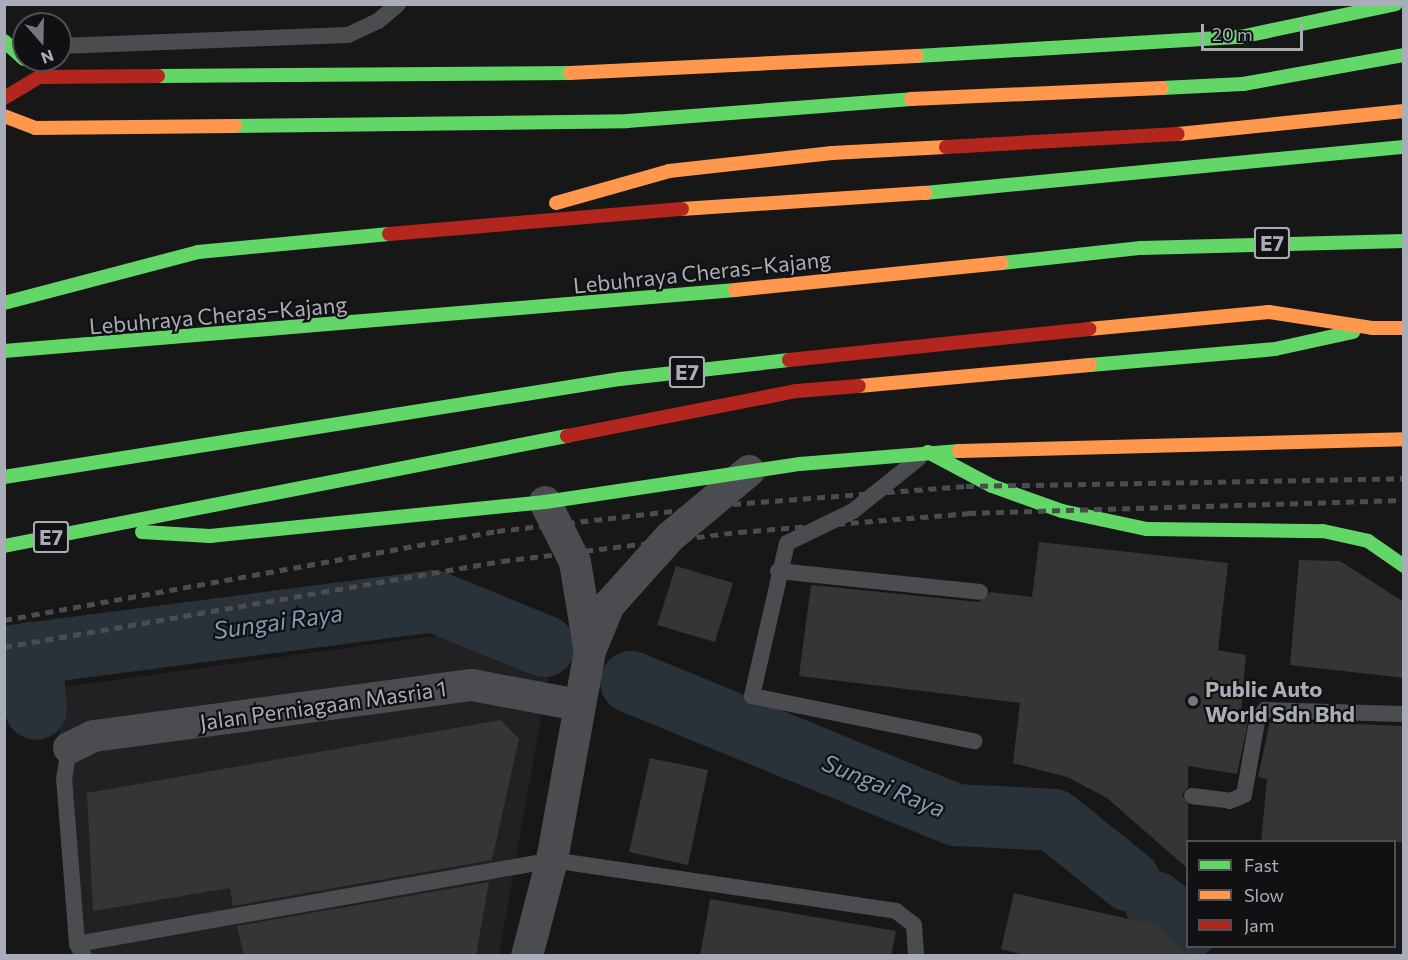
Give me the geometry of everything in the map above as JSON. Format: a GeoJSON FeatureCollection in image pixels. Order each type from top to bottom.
{"type":"FeatureCollection","features":[{"type":"Feature","properties":{"kind":"main road"},"geometry":{"type":"LineString","coordinates":[[4,98],[39,77],[647,72],[1240,37],[1396,4]]}},
{"type":"Feature","properties":{"kind":"main road"},"geometry":{"type":"LineString","coordinates":[[4,116],[35,128],[627,121],[914,99],[1243,84],[1404,55]]}},
{"type":"Feature","properties":{"kind":"main road"},"geometry":{"type":"LineString","coordinates":[[35,72],[39,77]]}},
{"type":"Feature","properties":{"kind":"main road"},"geometry":{"type":"LineString","coordinates":[[476,225],[669,171],[832,153],[1208,132],[1404,111]]}},
{"type":"Feature","properties":{"kind":"main road"},"geometry":{"type":"LineString","coordinates":[[4,303],[198,252],[476,225],[904,195],[1404,147]]}},
{"type":"Feature","properties":{"kind":"main road","name":"Lebuhraya Cheras–Kajang"},"geometry":{"type":"LineString","coordinates":[[4,351],[603,304],[1141,248],[1404,241]]}},
{"type":"Feature","properties":{"kind":"main road","name":"E7"},"geometry":{"type":"LineString","coordinates":[[4,477],[620,379],[929,344],[1269,312],[1372,328],[1404,328]]}},
{"type":"Feature","properties":{"kind":"main road","name":"E7"},"geometry":{"type":"LineString","coordinates":[[4,546],[797,392],[1275,349],[1372,328]]}},
{"type":"Feature","properties":{"kind":"main road"},"geometry":{"type":"LineString","coordinates":[[98,529],[210,536],[545,502],[749,471],[927,452],[1404,439]]}},
{"type":"Feature","properties":{"kind":"main road"},"geometry":{"type":"LineString","coordinates":[[927,452],[992,486],[1062,511],[1147,529],[1323,531],[1368,542],[1404,566]]}},
{"type":"Feature","properties":{"kind":"street"},"geometry":{"type":"LineString","coordinates":[[527,956],[552,860],[578,705],[590,651],[609,605],[634,573],[749,471]]}},
{"type":"Feature","properties":{"kind":"street"},"geometry":{"type":"LineString","coordinates":[[545,502],[575,562],[590,651]]}},
{"type":"Feature","properties":{"kind":"street","name":"Jalan Perniagaan Masria 1"},"geometry":{"type":"LineString","coordinates":[[69,748],[94,736],[472,685],[578,705]]}},
{"type":"Feature","properties":{"kind":"lane"},"geometry":{"type":"LineString","coordinates":[[72,46],[348,35],[378,21],[398,4]]}},
{"type":"Feature","properties":{"kind":"lane"},"geometry":{"type":"LineString","coordinates":[[927,452],[853,511],[787,543],[778,571],[752,696],[974,741]]}},
{"type":"Feature","properties":{"kind":"lane"},"geometry":{"type":"LineString","coordinates":[[778,571],[980,592]]}},
{"type":"Feature","properties":{"kind":"lane"},"geometry":{"type":"LineString","coordinates":[[1192,796],[1230,801],[1244,795],[1257,721],[1265,710],[1404,714]]}},
{"type":"Feature","properties":{"kind":"lane"},"geometry":{"type":"LineString","coordinates":[[69,748],[64,778],[81,950],[552,860],[896,911],[914,925],[916,956]]}},
{"type":"Feature","properties":{"kind":"shaded area"},"geometry":{"type":"Polygon","coordinates":[[[455,633],[550,666],[499,955],[71,955],[57,688],[455,633]]]}},
{"type":"Feature","properties":{"kind":"building"},"geometry":{"type":"Polygon","coordinates":[[[1039,542],[1228,563],[1218,650],[1246,655],[1241,713],[1250,713],[1237,774],[1188,766],[1188,787],[1182,795],[1188,805],[1186,867],[1107,798],[1067,777],[1013,763],[1020,703],[799,676],[811,585],[979,602],[990,592],[1032,597],[1039,542]]]}},
{"type":"Feature","properties":{"kind":"building"},"geometry":{"type":"Polygon","coordinates":[[[1299,560],[1340,561],[1404,602],[1404,678],[1290,665],[1299,560]]]}},
{"type":"Feature","properties":{"kind":"building"},"geometry":{"type":"Polygon","coordinates":[[[676,566],[733,583],[715,642],[657,625],[676,566]]]}},
{"type":"Feature","properties":{"kind":"building"},"geometry":{"type":"Polygon","coordinates":[[[501,720],[519,739],[492,860],[233,906],[230,888],[93,911],[87,793],[501,720]]]}},
{"type":"Feature","properties":{"kind":"building"},"geometry":{"type":"Polygon","coordinates":[[[1270,721],[1404,726],[1404,842],[1396,842],[1396,840],[1261,840],[1267,779],[1258,777],[1270,721]]]}},
{"type":"Feature","properties":{"kind":"building"},"geometry":{"type":"Polygon","coordinates":[[[650,758],[708,770],[688,865],[629,852],[650,758]]]}},
{"type":"Feature","properties":{"kind":"building"},"geometry":{"type":"Polygon","coordinates":[[[489,882],[476,956],[244,956],[237,926],[489,882]]]}},
{"type":"Feature","properties":{"kind":"building"},"geometry":{"type":"Polygon","coordinates":[[[1014,893],[1155,925],[1189,956],[1028,956],[1001,949],[1014,893]]]}},
{"type":"Feature","properties":{"kind":"building"},"geometry":{"type":"Polygon","coordinates":[[[710,899],[896,931],[891,956],[700,956],[710,899]]]}},
{"type":"Feature","properties":{"kind":"waterway","name":"Sungai Raya"},"geometry":{"type":"LineString","coordinates":[[4,657],[433,601],[544,646]]}},
{"type":"Feature","properties":{"kind":"waterway"},"geometry":{"type":"LineString","coordinates":[[31,653],[36,709]]}},
{"type":"Feature","properties":{"kind":"waterway","name":"Sungai Raya"},"geometry":{"type":"LineString","coordinates":[[631,682],[956,815],[1054,820],[1130,881]]}},
{"type":"Feature","properties":{"kind":"waterway","name":"Sungai Raya"},"geometry":{"type":"LineString","coordinates":[[1155,902],[1186,926]]}},
{"type":"Feature","properties":{"kind":"railway"},"geometry":{"type":"LineString","coordinates":[[4,620],[497,531],[733,504],[966,486],[1404,478]]}},
{"type":"Feature","properties":{"kind":"railway"},"geometry":{"type":"LineString","coordinates":[[4,647],[502,561],[739,532],[968,513],[1404,500]]}},
{"type":"Feature","properties":{"kind":"traffic: fast"},"geometry":{"type":"LineString","coordinates":[[917,56],[1240,37],[1396,4]]}},
{"type":"Feature","properties":{"kind":"traffic: fast"},"geometry":{"type":"LineString","coordinates":[[4,41],[12,48]]}},
{"type":"Feature","properties":{"kind":"traffic: fast"},"geometry":{"type":"LineString","coordinates":[[1162,88],[1243,84],[1404,55]]}},
{"type":"Feature","properties":{"kind":"traffic: fast"},"geometry":{"type":"LineString","coordinates":[[158,76],[570,73]]}},
{"type":"Feature","properties":{"kind":"traffic: fast"},"geometry":{"type":"LineString","coordinates":[[235,126],[627,121],[911,99]]}},
{"type":"Feature","properties":{"kind":"traffic: fast"},"geometry":{"type":"LineString","coordinates":[[925,193],[1404,147]]}},
{"type":"Feature","properties":{"kind":"traffic: fast"},"geometry":{"type":"LineString","coordinates":[[4,303],[198,252],[389,234]]}},
{"type":"Feature","properties":{"kind":"traffic: fast"},"geometry":{"type":"LineString","coordinates":[[1002,263],[1141,248],[1404,241]]}},
{"type":"Feature","properties":{"kind":"traffic: fast"},"geometry":{"type":"LineString","coordinates":[[4,351],[735,290]]}},
{"type":"Feature","properties":{"kind":"traffic: fast"},"geometry":{"type":"LineString","coordinates":[[1090,365],[1275,349],[1353,332]]}},
{"type":"Feature","properties":{"kind":"traffic: fast"},"geometry":{"type":"LineString","coordinates":[[4,477],[620,379],[789,360]]}},
{"type":"Feature","properties":{"kind":"traffic: fast"},"geometry":{"type":"LineString","coordinates":[[4,546],[567,436]]}},
{"type":"Feature","properties":{"kind":"traffic: fast"},"geometry":{"type":"LineString","coordinates":[[142,532],[210,536],[545,502],[800,464],[959,451]]}},
{"type":"Feature","properties":{"kind":"traffic: fast"},"geometry":{"type":"LineString","coordinates":[[928,452],[992,486],[1062,511],[1147,529],[1323,531],[1368,541],[1404,566]]}},
{"type":"Feature","properties":{"kind":"traffic: slow"},"geometry":{"type":"LineString","coordinates":[[570,73],[917,56]]}},
{"type":"Feature","properties":{"kind":"traffic: slow"},"geometry":{"type":"LineString","coordinates":[[911,99],[1162,88]]}},
{"type":"Feature","properties":{"kind":"traffic: slow"},"geometry":{"type":"LineString","coordinates":[[1178,134],[1404,111]]}},
{"type":"Feature","properties":{"kind":"traffic: slow"},"geometry":{"type":"LineString","coordinates":[[4,116],[35,128],[235,126]]}},
{"type":"Feature","properties":{"kind":"traffic: slow"},"geometry":{"type":"LineString","coordinates":[[556,203],[669,171],[832,153],[946,147]]}},
{"type":"Feature","properties":{"kind":"traffic: slow"},"geometry":{"type":"LineString","coordinates":[[682,209],[925,193]]}},
{"type":"Feature","properties":{"kind":"traffic: slow"},"geometry":{"type":"LineString","coordinates":[[735,290],[1002,263]]}},
{"type":"Feature","properties":{"kind":"traffic: slow"},"geometry":{"type":"LineString","coordinates":[[1089,329],[1269,312],[1372,328],[1404,328]]}},
{"type":"Feature","properties":{"kind":"traffic: slow"},"geometry":{"type":"LineString","coordinates":[[859,386],[1090,365]]}},
{"type":"Feature","properties":{"kind":"traffic: slow"},"geometry":{"type":"LineString","coordinates":[[959,451],[1404,439]]}},
{"type":"Feature","properties":{"kind":"traffic: jam"},"geometry":{"type":"LineString","coordinates":[[4,98],[39,77],[158,76]]}},
{"type":"Feature","properties":{"kind":"traffic: jam"},"geometry":{"type":"LineString","coordinates":[[946,147],[1178,134]]}},
{"type":"Feature","properties":{"kind":"traffic: jam"},"geometry":{"type":"LineString","coordinates":[[389,234],[682,209]]}},
{"type":"Feature","properties":{"kind":"traffic: jam"},"geometry":{"type":"LineString","coordinates":[[789,360],[1089,329]]}},
{"type":"Feature","properties":{"kind":"traffic: jam"},"geometry":{"type":"LineString","coordinates":[[567,436],[797,391],[859,386]]}},
{"type":"Feature","properties":{"kind":"place","name":"Public Auto World Sdn Bhd"},"geometry":{"type":"Point","coordinates":[1193,701]}}]}
